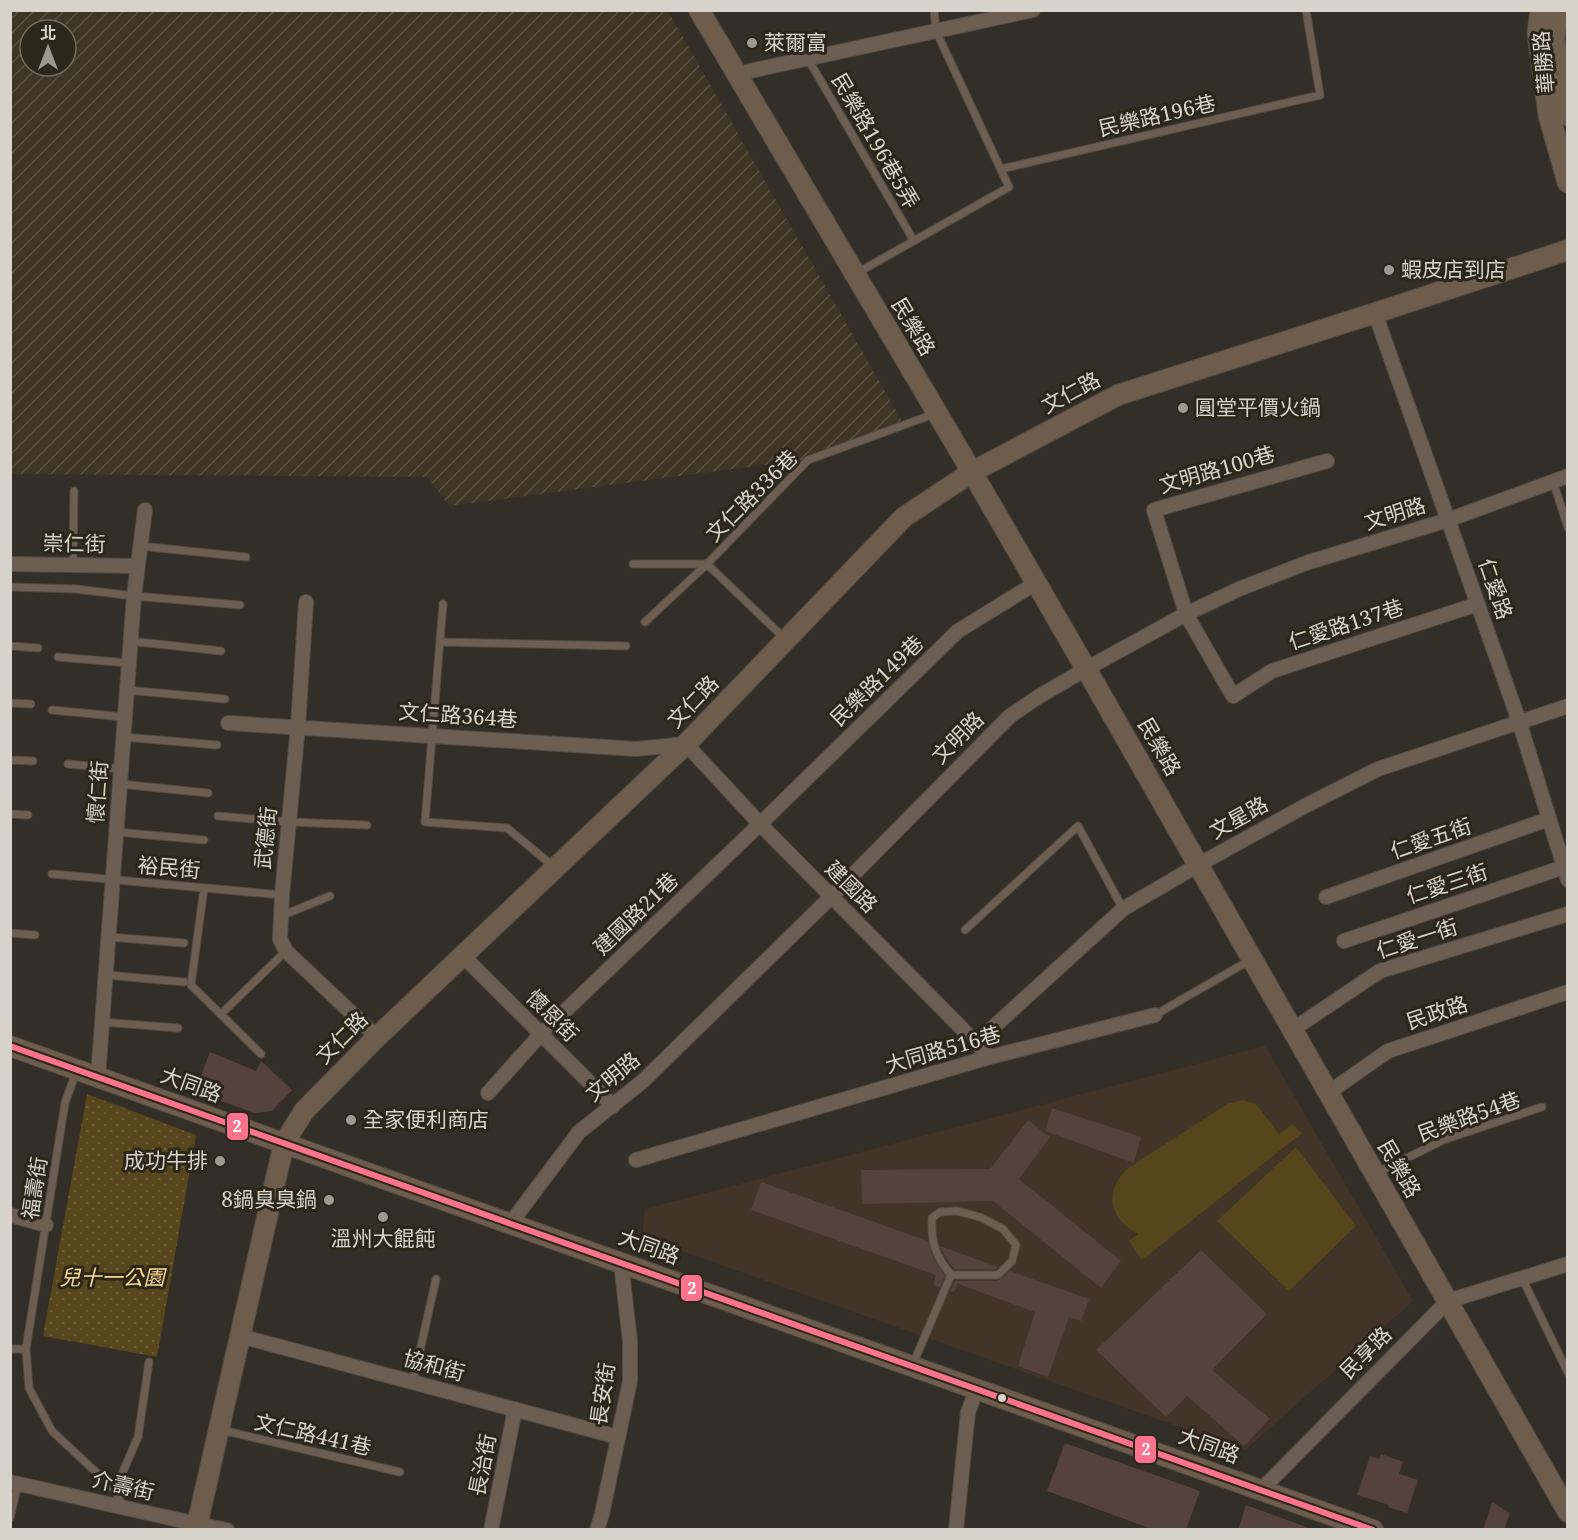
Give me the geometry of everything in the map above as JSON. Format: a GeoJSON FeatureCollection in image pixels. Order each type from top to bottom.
{"type":"FeatureCollection","features":[{"type":"Feature","properties":{"kind":"main road","name":"民樂路"},"geometry":{"type":"LineString","coordinates":[[699,10],[972,472],[1565,1502]]}},
{"type":"Feature","properties":{"kind":"main road","name":"華勝路"},"geometry":{"type":"LineString","coordinates":[[1541,10],[1538,33],[1548,104],[1568,182]]}},
{"type":"Feature","properties":{"kind":"main road","name":"華勝路"},"geometry":{"type":"LineString","coordinates":[[1558,10],[1554,38],[1559,83],[1568,115]]}},
{"type":"Feature","properties":{"kind":"main road","name":"文仁路"},"geometry":{"type":"LineString","coordinates":[[196,1527],[284,1143],[304,1111],[376,1037],[686,744],[904,517],[972,472],[1118,395],[1568,250]]}},
{"type":"Feature","properties":{"kind":"main road","name":"大同路"},"geometry":{"type":"LineString","coordinates":[[10,1046],[1373,1530]]}},
{"type":"Feature","properties":{"kind":"street"},"geometry":{"type":"LineString","coordinates":[[736,74],[1005,14],[1033,10]]}},
{"type":"Feature","properties":{"kind":"street","name":"仁愛路"},"geometry":{"type":"LineString","coordinates":[[1375,313],[1519,722],[1566,874]]}},
{"type":"Feature","properties":{"kind":"street","name":"文明路100巷"},"geometry":{"type":"LineString","coordinates":[[1186,614],[1154,510],[1327,460]]}},
{"type":"Feature","properties":{"kind":"street","name":"文明路"},"geometry":{"type":"LineString","coordinates":[[510,1224],[579,1132],[644,1082],[1010,716],[1086,669],[1186,614],[1239,589],[1309,562],[1448,520],[1568,476]]}},
{"type":"Feature","properties":{"kind":"street","name":"懷仁街"},"geometry":{"type":"LineString","coordinates":[[98,1077],[128,663],[145,510]]}},
{"type":"Feature","properties":{"kind":"street","name":"崇仁街"},"geometry":{"type":"LineString","coordinates":[[10,564],[137,566]]}},
{"type":"Feature","properties":{"kind":"street","name":"民樂路149巷"},"geometry":{"type":"LineString","coordinates":[[760,824],[958,631],[1036,583]]}},
{"type":"Feature","properties":{"kind":"street","name":"武德街"},"geometry":{"type":"LineString","coordinates":[[286,951],[280,939],[282,895],[298,726],[306,602]]}},
{"type":"Feature","properties":{"kind":"street","name":"仁愛路137巷"},"geometry":{"type":"LineString","coordinates":[[1186,614],[1233,696],[1272,671],[1478,604]]}},
{"type":"Feature","properties":{"kind":"street","name":"文星路"},"geometry":{"type":"LineString","coordinates":[[976,1043],[1123,909],[1198,865],[1378,769],[1568,706]]}},
{"type":"Feature","properties":{"kind":"street","name":"文仁路364巷"},"geometry":{"type":"LineString","coordinates":[[228,723],[636,749],[686,744]]}},
{"type":"Feature","properties":{"kind":"street","name":"建國路"},"geometry":{"type":"LineString","coordinates":[[686,744],[760,824],[990,1057]]}},
{"type":"Feature","properties":{"kind":"street","name":"仁愛五街"},"geometry":{"type":"LineString","coordinates":[[1326,897],[1549,819]]}},
{"type":"Feature","properties":{"kind":"street","name":"建國路21巷"},"geometry":{"type":"LineString","coordinates":[[488,1093],[541,1034],[760,824]]}},
{"type":"Feature","properties":{"kind":"street","name":"仁愛三街"},"geometry":{"type":"LineString","coordinates":[[1344,941],[1566,874]]}},
{"type":"Feature","properties":{"kind":"street","name":"仁愛一街"},"geometry":{"type":"LineString","coordinates":[[1292,1030],[1380,971],[1568,914]]}},
{"type":"Feature","properties":{"kind":"street"},"geometry":{"type":"LineString","coordinates":[[286,951],[376,1037]]}},
{"type":"Feature","properties":{"kind":"street","name":"懷恩街"},"geometry":{"type":"LineString","coordinates":[[462,955],[613,1106]]}},
{"type":"Feature","properties":{"kind":"street","name":"民政路"},"geometry":{"type":"LineString","coordinates":[[1328,1093],[1388,1052],[1568,992]]}},
{"type":"Feature","properties":{"kind":"street","name":"大同路516巷"},"geometry":{"type":"LineString","coordinates":[[636,1160],[990,1057],[1155,1015]]}},
{"type":"Feature","properties":{"kind":"street"},"geometry":{"type":"LineString","coordinates":[[10,1215],[46,1225]]}},
{"type":"Feature","properties":{"kind":"street","name":"長安街"},"geometry":{"type":"LineString","coordinates":[[597,1530],[630,1381],[630,1341],[621,1263]]}},
{"type":"Feature","properties":{"kind":"street","name":"民享路"},"geometry":{"type":"LineString","coordinates":[[1261,1490],[1448,1301],[1568,1264]]}},
{"type":"Feature","properties":{"kind":"street","name":"協和街"},"geometry":{"type":"LineString","coordinates":[[240,1336],[618,1437]]}},
{"type":"Feature","properties":{"kind":"street"},"geometry":{"type":"LineString","coordinates":[[956,1530],[968,1412],[977,1389]]}},
{"type":"Feature","properties":{"kind":"street","name":"長治街"},"geometry":{"type":"LineString","coordinates":[[491,1530],[515,1409]]}},
{"type":"Feature","properties":{"kind":"street","name":"介壽街"},"geometry":{"type":"LineString","coordinates":[[14,1483],[196,1527],[227,1530]]}},
{"type":"Feature","properties":{"kind":"lane"},"geometry":{"type":"LineString","coordinates":[[855,274],[1009,187],[936,31],[934,10]]}},
{"type":"Feature","properties":{"kind":"lane","name":"民樂路196巷"},"geometry":{"type":"LineString","coordinates":[[1001,169],[1320,95],[1306,10]]}},
{"type":"Feature","properties":{"kind":"lane","name":"民樂路196巷5弄"},"geometry":{"type":"LineString","coordinates":[[808,59],[914,241]]}},
{"type":"Feature","properties":{"kind":"lane","name":"文仁路336巷"},"geometry":{"type":"LineString","coordinates":[[645,622],[707,564],[808,460],[936,413]]}},
{"type":"Feature","properties":{"kind":"lane"},"geometry":{"type":"LineString","coordinates":[[1553,481],[1568,528]]}},
{"type":"Feature","properties":{"kind":"lane"},"geometry":{"type":"LineString","coordinates":[[73,565],[74,491]]}},
{"type":"Feature","properties":{"kind":"lane"},"geometry":{"type":"LineString","coordinates":[[140,546],[246,557]]}},
{"type":"Feature","properties":{"kind":"lane"},"geometry":{"type":"LineString","coordinates":[[633,564],[707,564],[786,640]]}},
{"type":"Feature","properties":{"kind":"lane"},"geometry":{"type":"LineString","coordinates":[[10,587],[76,589],[240,605]]}},
{"type":"Feature","properties":{"kind":"lane"},"geometry":{"type":"LineString","coordinates":[[443,604],[425,822],[507,828],[554,868]]}},
{"type":"Feature","properties":{"kind":"lane"},"geometry":{"type":"LineString","coordinates":[[130,641],[221,651]]}},
{"type":"Feature","properties":{"kind":"lane"},"geometry":{"type":"LineString","coordinates":[[440,642],[626,646]]}},
{"type":"Feature","properties":{"kind":"lane"},"geometry":{"type":"LineString","coordinates":[[10,646],[38,648]]}},
{"type":"Feature","properties":{"kind":"lane"},"geometry":{"type":"LineString","coordinates":[[58,657],[128,663]]}},
{"type":"Feature","properties":{"kind":"lane"},"geometry":{"type":"LineString","coordinates":[[126,690],[225,699]]}},
{"type":"Feature","properties":{"kind":"lane"},"geometry":{"type":"LineString","coordinates":[[10,703],[31,704]]}},
{"type":"Feature","properties":{"kind":"lane"},"geometry":{"type":"LineString","coordinates":[[52,710],[124,717]]}},
{"type":"Feature","properties":{"kind":"lane"},"geometry":{"type":"LineString","coordinates":[[123,737],[217,745]]}},
{"type":"Feature","properties":{"kind":"lane"},"geometry":{"type":"LineString","coordinates":[[10,760],[33,760]]}},
{"type":"Feature","properties":{"kind":"lane"},"geometry":{"type":"LineString","coordinates":[[68,764],[121,769]]}},
{"type":"Feature","properties":{"kind":"lane"},"geometry":{"type":"LineString","coordinates":[[120,784],[208,794]]}},
{"type":"Feature","properties":{"kind":"lane"},"geometry":{"type":"LineString","coordinates":[[10,814],[28,815]]}},
{"type":"Feature","properties":{"kind":"lane"},"geometry":{"type":"LineString","coordinates":[[218,816],[367,825]]}},
{"type":"Feature","properties":{"kind":"lane"},"geometry":{"type":"LineString","coordinates":[[965,930],[1078,826],[1123,909]]}},
{"type":"Feature","properties":{"kind":"lane"},"geometry":{"type":"LineString","coordinates":[[116,832],[204,840]]}},
{"type":"Feature","properties":{"kind":"lane","name":"裕民街"},"geometry":{"type":"LineString","coordinates":[[52,874],[282,895]]}},
{"type":"Feature","properties":{"kind":"lane"},"geometry":{"type":"LineString","coordinates":[[204,888],[191,985],[261,1054]]}},
{"type":"Feature","properties":{"kind":"lane"},"geometry":{"type":"LineString","coordinates":[[281,916],[330,896]]}},
{"type":"Feature","properties":{"kind":"lane"},"geometry":{"type":"LineString","coordinates":[[10,933],[35,934]]}},
{"type":"Feature","properties":{"kind":"lane"},"geometry":{"type":"LineString","coordinates":[[109,937],[184,943]]}},
{"type":"Feature","properties":{"kind":"lane"},"geometry":{"type":"LineString","coordinates":[[221,1014],[286,951]]}},
{"type":"Feature","properties":{"kind":"lane","name":"大同路516巷"},"geometry":{"type":"LineString","coordinates":[[1155,1015],[1252,959]]}},
{"type":"Feature","properties":{"kind":"lane"},"geometry":{"type":"LineString","coordinates":[[106,975],[184,982]]}},
{"type":"Feature","properties":{"kind":"lane"},"geometry":{"type":"LineString","coordinates":[[102,1022],[178,1028]]}},
{"type":"Feature","properties":{"kind":"lane","name":"福壽街"},"geometry":{"type":"LineString","coordinates":[[77,1070],[65,1103],[26,1349],[29,1388],[52,1431],[115,1490],[124,1508]]}},
{"type":"Feature","properties":{"kind":"lane","name":"民樂路54巷"},"geometry":{"type":"LineString","coordinates":[[1375,1174],[1443,1140],[1542,1107]]}},
{"type":"Feature","properties":{"kind":"lane"},"geometry":{"type":"LineString","coordinates":[[957,1211],[980,1217],[1003,1229],[1016,1245],[1012,1261],[998,1275],[951,1275],[933,1245],[932,1218],[940,1212],[957,1211]]}},
{"type":"Feature","properties":{"kind":"lane"},"geometry":{"type":"LineString","coordinates":[[912,1366],[951,1275]]}},
{"type":"Feature","properties":{"kind":"lane"},"geometry":{"type":"LineString","coordinates":[[1522,1278],[1568,1372]]}},
{"type":"Feature","properties":{"kind":"lane"},"geometry":{"type":"LineString","coordinates":[[413,1382],[436,1280]]}},
{"type":"Feature","properties":{"kind":"lane"},"geometry":{"type":"LineString","coordinates":[[10,1349],[26,1349]]}},
{"type":"Feature","properties":{"kind":"lane"},"geometry":{"type":"LineString","coordinates":[[115,1490],[138,1437],[149,1362]]}},
{"type":"Feature","properties":{"kind":"lane","name":"文仁路441巷"},"geometry":{"type":"LineString","coordinates":[[218,1430],[400,1472]]}},
{"type":"Feature","properties":{"kind":"lane"},"geometry":{"type":"LineString","coordinates":[[10,1518],[14,1483]]}},
{"type":"Feature","properties":{"kind":"shaded area"},"geometry":{"type":"Polygon","coordinates":[[[11,11],[668,11],[906,428],[809,459],[449,506],[427,477],[11,474],[11,11]]]}},
{"type":"Feature","properties":{"kind":"shaded area"},"geometry":{"type":"Polygon","coordinates":[[[1265,1046],[1413,1301],[1245,1450],[642,1237],[645,1209],[1265,1046]]]}},
{"type":"Feature","properties":{"kind":"green space","name":"兒十一公園"},"geometry":{"type":"Polygon","coordinates":[[[87,1094],[196,1135],[157,1357],[43,1336],[87,1094]]]}},
{"type":"Feature","properties":{"kind":"green space"},"geometry":{"type":"Polygon","coordinates":[[[1243,1100],[1256,1104],[1279,1134],[1292,1124],[1302,1133],[1142,1260],[1129,1241],[1138,1234],[1121,1221],[1113,1205],[1115,1187],[1119,1178],[1127,1169],[1227,1104],[1243,1100]]]}},
{"type":"Feature","properties":{"kind":"green space"},"geometry":{"type":"Polygon","coordinates":[[[1296,1147],[1356,1226],[1289,1291],[1217,1221],[1296,1147]]]}},
{"type":"Feature","properties":{"kind":"building"},"geometry":{"type":"Polygon","coordinates":[[[210,1052],[256,1071],[261,1061],[292,1090],[272,1111],[254,1113],[195,1091],[210,1052]]]}},
{"type":"Feature","properties":{"kind":"building"},"geometry":{"type":"Polygon","coordinates":[[[1052,1108],[1141,1137],[1134,1163],[1045,1131],[1052,1108]]]}},
{"type":"Feature","properties":{"kind":"building"},"geometry":{"type":"Polygon","coordinates":[[[1028,1120],[1050,1137],[1019,1179],[1121,1261],[1101,1288],[993,1201],[862,1204],[861,1170],[990,1169],[1028,1120]]]}},
{"type":"Feature","properties":{"kind":"building"},"geometry":{"type":"Polygon","coordinates":[[[761,1182],[928,1241],[933,1257],[945,1276],[940,1287],[933,1285],[936,1275],[751,1210],[761,1182]]]}},
{"type":"Feature","properties":{"kind":"building"},"geometry":{"type":"Polygon","coordinates":[[[940,1246],[998,1267],[996,1269],[954,1269],[940,1246]]]}},
{"type":"Feature","properties":{"kind":"building"},"geometry":{"type":"Polygon","coordinates":[[[1201,1250],[1267,1314],[1212,1370],[1270,1419],[1244,1446],[1187,1396],[1166,1417],[1096,1350],[1201,1250]]]}},
{"type":"Feature","properties":{"kind":"building"},"geometry":{"type":"Polygon","coordinates":[[[1010,1271],[1089,1299],[1081,1321],[1069,1317],[1048,1377],[1018,1366],[1035,1312],[958,1284],[954,1292],[950,1291],[955,1281],[998,1281],[1010,1271]]]}},
{"type":"Feature","properties":{"kind":"building"},"geometry":{"type":"Polygon","coordinates":[[[1065,1443],[1200,1491],[1186,1530],[1155,1530],[1047,1491],[1065,1443]]]}},
{"type":"Feature","properties":{"kind":"building"},"geometry":{"type":"Polygon","coordinates":[[[1381,1454],[1403,1462],[1399,1474],[1418,1480],[1407,1513],[1357,1495],[1370,1456],[1379,1459],[1381,1454]]]}},
{"type":"Feature","properties":{"kind":"building"},"geometry":{"type":"Polygon","coordinates":[[[1492,1502],[1510,1513],[1504,1530],[1483,1530],[1492,1502]]]}},
{"type":"Feature","properties":{"kind":"building"},"geometry":{"type":"Polygon","coordinates":[[[1246,1505],[1309,1528],[1309,1530],[1238,1530],[1246,1505]]]}},
{"type":"Feature","properties":{"kind":"transit line","name":"2"},"geometry":{"type":"LineString","coordinates":[[10,1046],[1373,1530]]}},
{"type":"Feature","properties":{"kind":"place","name":"萊爾富"},"geometry":{"type":"Point","coordinates":[752,43]}},
{"type":"Feature","properties":{"kind":"place","name":"蝦皮店到店"},"geometry":{"type":"Point","coordinates":[1389,270]}},
{"type":"Feature","properties":{"kind":"place","name":"圓堂平價火鍋"},"geometry":{"type":"Point","coordinates":[1183,408]}},
{"type":"Feature","properties":{"kind":"place","name":"全家便利商店"},"geometry":{"type":"Point","coordinates":[351,1120]}},
{"type":"Feature","properties":{"kind":"place","name":"成功牛排"},"geometry":{"type":"Point","coordinates":[220,1161]}},
{"type":"Feature","properties":{"kind":"place","name":"8鍋臭臭鍋"},"geometry":{"type":"Point","coordinates":[329,1200]}},
{"type":"Feature","properties":{"kind":"place","name":"溫州大餛飩"},"geometry":{"type":"Point","coordinates":[383,1217]}}]}
